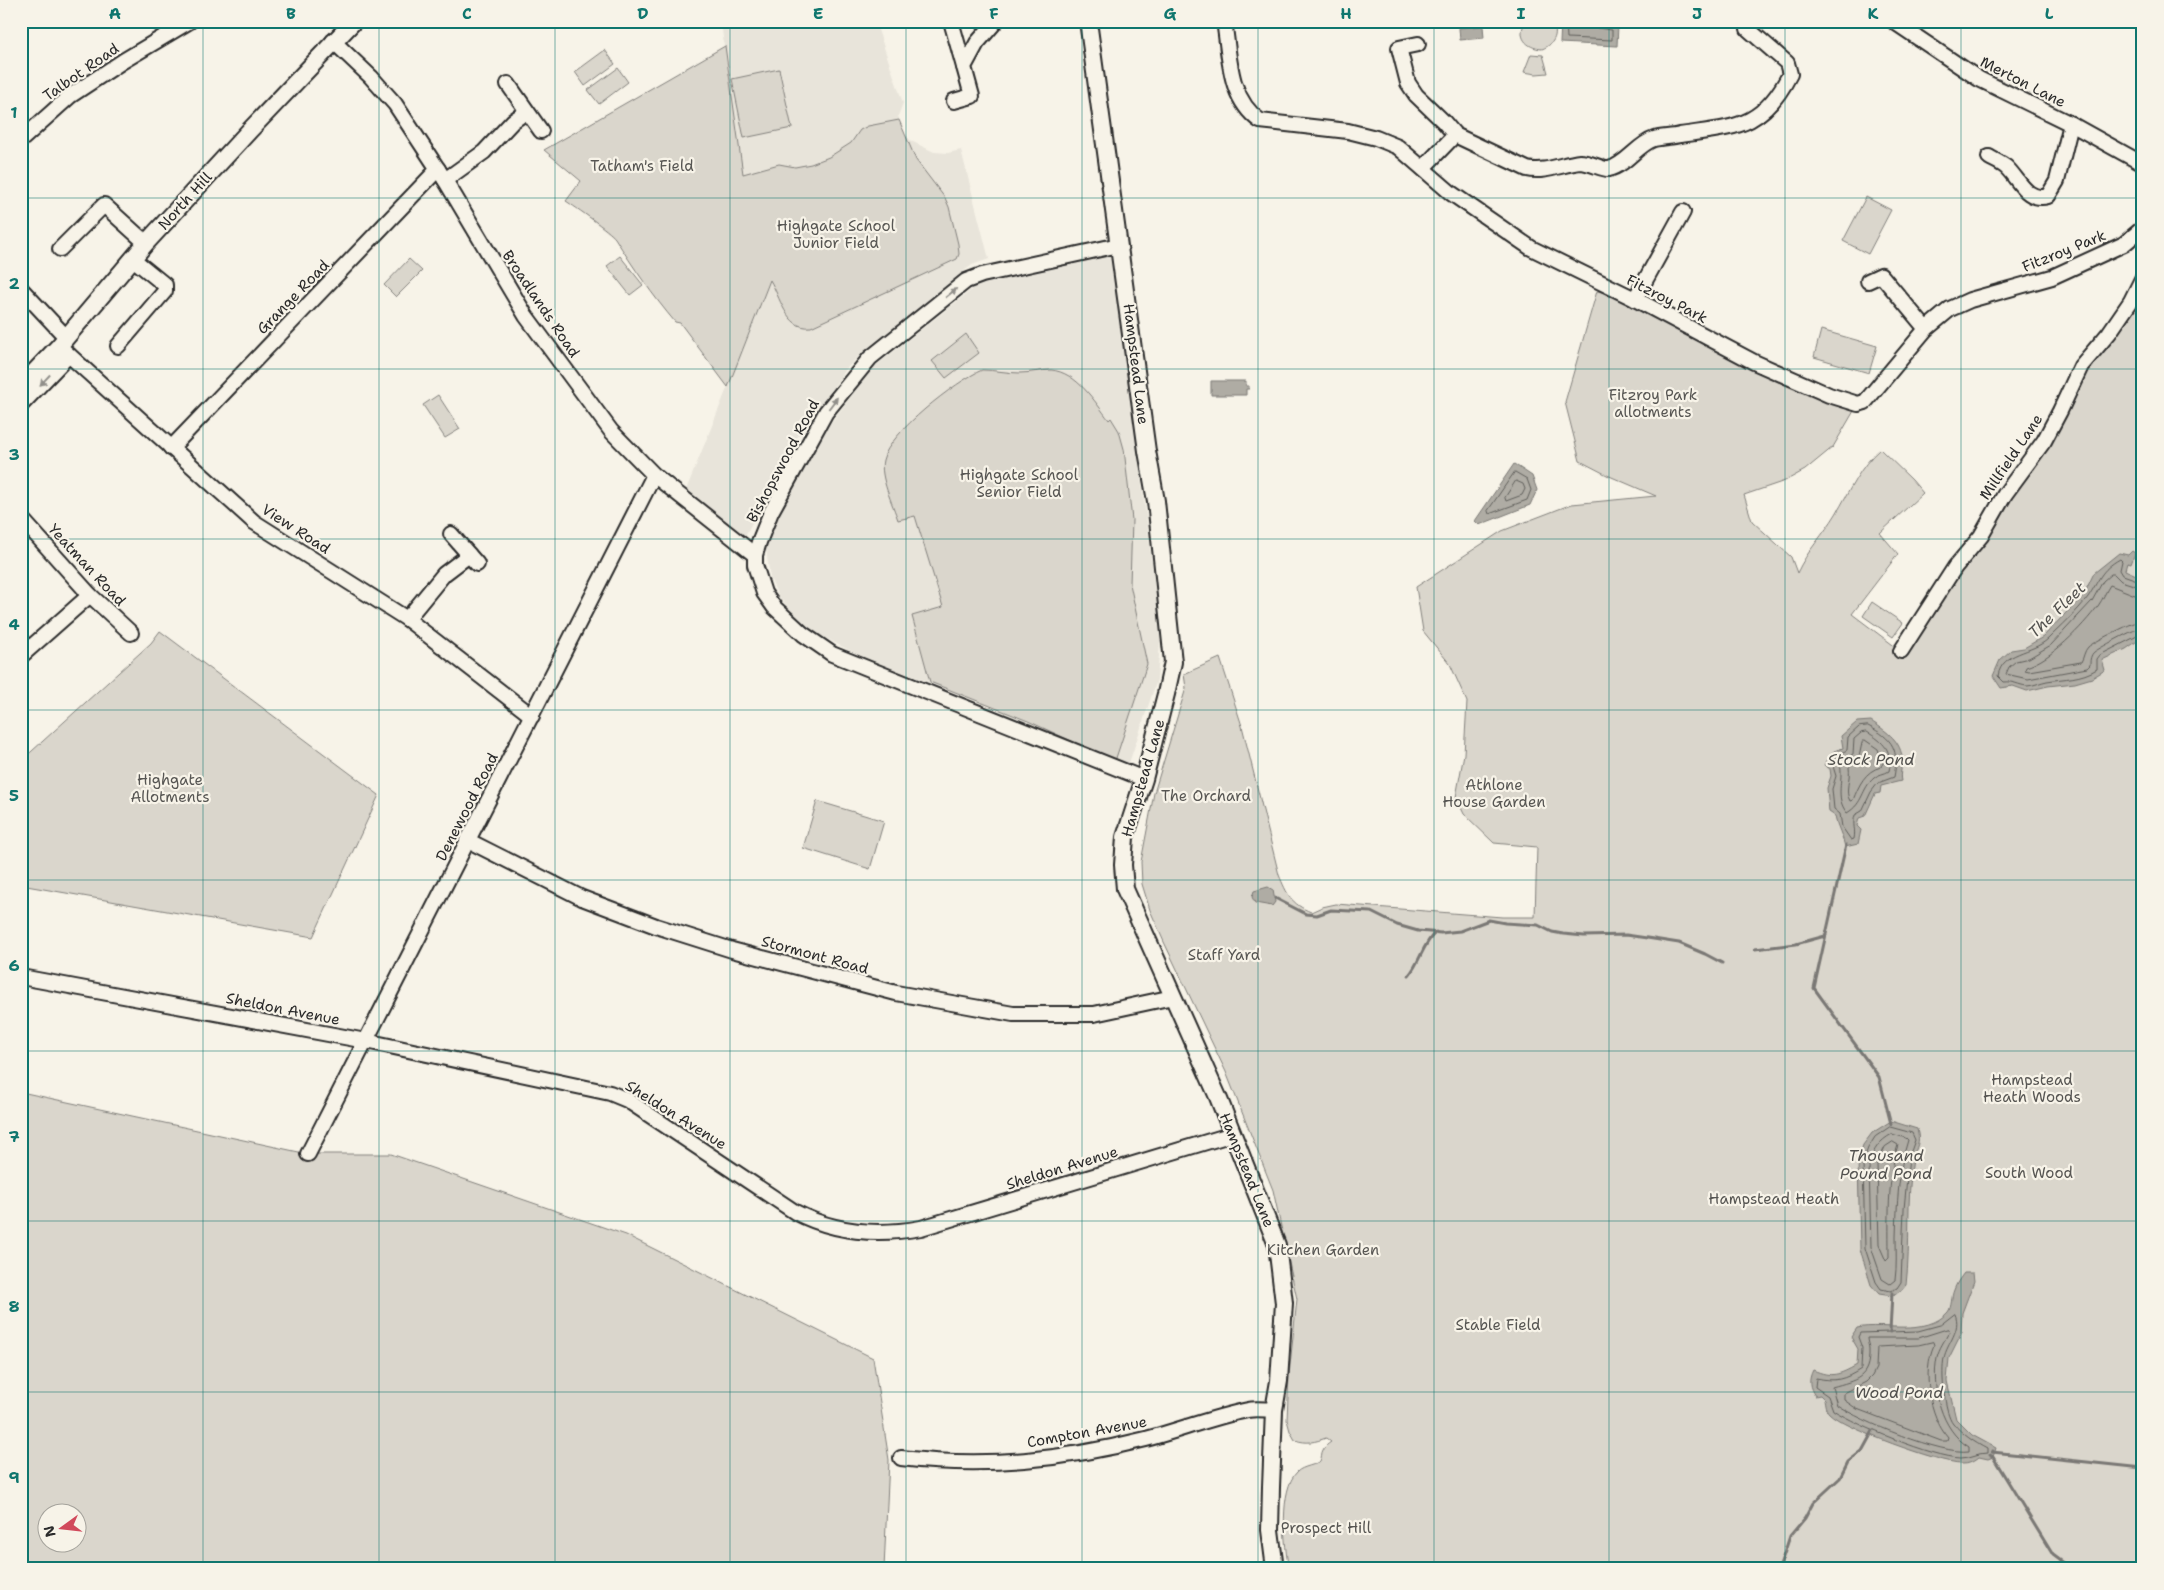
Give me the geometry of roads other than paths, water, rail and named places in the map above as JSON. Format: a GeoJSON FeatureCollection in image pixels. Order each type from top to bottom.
{"type":"FeatureCollection","features":[{"type":"Feature","properties":{"kind":"main road","name":"North Hill"},"geometry":{"type":"LineString","coordinates":[[21,386],[65,346],[146,243],[354,21]]}},
{"type":"Feature","properties":{"kind":"main road","name":"Hampstead Lane"},"geometry":{"type":"LineString","coordinates":[[1088,21],[1147,451],[1156,501],[1173,662],[1144,779],[1125,837],[1123,865],[1125,890],[1233,1134],[1277,1245],[1284,1303],[1279,1381],[1274,1410],[1270,1530],[1275,1569]]}},
{"type":"Feature","properties":{"kind":"street","name":"Talbot Road"},"geometry":{"type":"LineString","coordinates":[[21,140],[70,96],[123,61],[190,21]]}},
{"type":"Feature","properties":{"kind":"street"},"geometry":{"type":"LineString","coordinates":[[951,21],[972,96],[954,101]]}},
{"type":"Feature","properties":{"kind":"street"},"geometry":{"type":"LineString","coordinates":[[964,66],[977,44],[996,21]]}},
{"type":"Feature","properties":{"kind":"street","name":"Fitzroy Park"},"geometry":{"type":"LineString","coordinates":[[1224,21],[1235,88],[1242,104],[1249,113],[1260,121],[1348,131],[1376,138],[1398,147],[1451,193],[1531,248],[1754,362],[1829,395],[1858,404],[1865,402],[1873,394],[1926,329],[1950,309],[1970,300],[2052,277],[2124,244],[2143,228]]}},
{"type":"Feature","properties":{"kind":"street","name":"Merton Lane"},"geometry":{"type":"LineString","coordinates":[[1893,21],[1979,79],[2071,124],[2143,164]]}},
{"type":"Feature","properties":{"kind":"street"},"geometry":{"type":"LineString","coordinates":[[1418,44],[1400,48],[1408,83],[1416,95],[1455,135],[1519,165],[1537,171],[1580,162],[1609,169],[1652,140],[1735,127],[1752,119],[1770,104],[1782,90],[1790,74],[1788,64],[1748,29]]}},
{"type":"Feature","properties":{"kind":"street","name":"Broadlands Road"},"geometry":{"type":"LineString","coordinates":[[334,41],[371,77],[394,104],[441,175],[496,268],[546,345],[611,431],[654,475],[755,555]]}},
{"type":"Feature","properties":{"kind":"street"},"geometry":{"type":"LineString","coordinates":[[508,84],[541,131]]}},
{"type":"Feature","properties":{"kind":"street","name":"Grange Road"},"geometry":{"type":"LineString","coordinates":[[172,448],[441,175],[484,152],[513,121],[526,112]]}},
{"type":"Feature","properties":{"kind":"street"},"geometry":{"type":"LineString","coordinates":[[1989,157],[2006,167],[2017,183],[2028,192],[2041,198],[2048,196],[2057,181],[2071,124]]}},
{"type":"Feature","properties":{"kind":"street"},"geometry":{"type":"LineString","coordinates":[[1423,168],[1455,135]]}},
{"type":"Feature","properties":{"kind":"street"},"geometry":{"type":"LineString","coordinates":[[60,248],[104,205],[146,243]]}},
{"type":"Feature","properties":{"kind":"street"},"geometry":{"type":"LineString","coordinates":[[1635,300],[1683,212]]}},
{"type":"Feature","properties":{"kind":"street","name":"Bishopswood Road"},"geometry":{"type":"LineString","coordinates":[[1119,245],[972,278],[882,348],[854,375],[817,427],[771,512],[755,555],[758,578],[764,593],[774,607],[803,634],[832,654],[1144,779]]}},
{"type":"Feature","properties":{"kind":"street"},"geometry":{"type":"LineString","coordinates":[[118,346],[164,292],[165,285],[133,259]]}},
{"type":"Feature","properties":{"kind":"street"},"geometry":{"type":"LineString","coordinates":[[1868,281],[1881,275],[1926,329]]}},
{"type":"Feature","properties":{"kind":"street","name":"Millfield Lane"},"geometry":{"type":"LineString","coordinates":[[1901,651],[1955,567],[1981,536],[2005,494],[2044,441],[2081,366],[2109,334],[2131,301],[2143,277]]}},
{"type":"Feature","properties":{"kind":"street","name":"View Road"},"geometry":{"type":"LineString","coordinates":[[21,289],[65,346],[172,448],[254,522],[407,618],[532,716]]}},
{"type":"Feature","properties":{"kind":"street","name":"North Hill"},"geometry":{"type":"LineString","coordinates":[[21,405],[65,346]]}},
{"type":"Feature","properties":{"kind":"street","name":"Denewood Road"},"geometry":{"type":"LineString","coordinates":[[308,1154],[654,475]]}},
{"type":"Feature","properties":{"kind":"street","name":"Yeatman Road"},"geometry":{"type":"LineString","coordinates":[[21,518],[90,595],[131,633]]}},
{"type":"Feature","properties":{"kind":"street"},"geometry":{"type":"LineString","coordinates":[[407,618],[444,574],[473,560],[451,534]]}},
{"type":"Feature","properties":{"kind":"street"},"geometry":{"type":"LineString","coordinates":[[21,656],[90,595]]}},
{"type":"Feature","properties":{"kind":"street","name":"Stormont Road"},"geometry":{"type":"LineString","coordinates":[[468,840],[582,898],[656,926],[732,950],[896,993],[1013,1014],[1094,1014],[1173,996]]}},
{"type":"Feature","properties":{"kind":"street","name":"Sheldon Avenue"},"geometry":{"type":"LineString","coordinates":[[21,977],[366,1041],[610,1093],[627,1100],[794,1212],[814,1222],[848,1231],[895,1233],[921,1228],[1233,1134]]}},
{"type":"Feature","properties":{"kind":"street","name":"Compton Avenue"},"geometry":{"type":"LineString","coordinates":[[902,1458],[960,1464],[1044,1459],[1145,1439],[1250,1409],[1274,1410]]}},
{"type":"Feature","properties":{"kind":"water"},"geometry":{"type":"Polygon","coordinates":[[[1561,21],[1618,25],[1617,46],[1560,43],[1561,21]]]}},
{"type":"Feature","properties":{"kind":"water"},"geometry":{"type":"Polygon","coordinates":[[[1483,26],[1484,38],[1460,40],[1459,28],[1483,26]]]}},
{"type":"Feature","properties":{"kind":"water"},"geometry":{"type":"Polygon","coordinates":[[[1211,381],[1246,381],[1246,386],[1249,386],[1249,389],[1246,389],[1246,395],[1211,395],[1211,381]]]}},
{"type":"Feature","properties":{"kind":"water"},"geometry":{"type":"Polygon","coordinates":[[[1514,464],[1532,476],[1537,490],[1530,505],[1479,525],[1475,521],[1514,464]]]}},
{"type":"Feature","properties":{"kind":"water"},"geometry":{"type":"Polygon","coordinates":[[[2132,551],[2135,553],[2131,564],[2127,563],[2125,570],[2143,578],[2143,637],[2126,649],[2102,660],[2105,670],[2092,678],[2075,683],[2027,691],[2013,686],[2001,688],[1993,676],[2000,660],[2011,650],[2024,648],[2043,637],[2084,594],[2094,573],[2119,553],[2128,555],[2132,551]]]}},
{"type":"Feature","properties":{"kind":"water","name":"Stock Pond"},"geometry":{"type":"Polygon","coordinates":[[[1871,721],[1895,740],[1901,751],[1901,781],[1881,786],[1880,793],[1875,794],[1865,816],[1859,818],[1857,826],[1861,830],[1858,844],[1845,847],[1835,816],[1829,812],[1827,788],[1831,776],[1830,769],[1824,765],[1834,751],[1843,748],[1841,736],[1857,722],[1871,721]]]}},
{"type":"Feature","properties":{"kind":"water"},"geometry":{"type":"Polygon","coordinates":[[[1268,887],[1273,890],[1275,902],[1272,906],[1255,903],[1252,897],[1254,891],[1268,887]]]}},
{"type":"Feature","properties":{"kind":"water","name":"Thousand Pound Pond"},"geometry":{"type":"Polygon","coordinates":[[[1891,1121],[1917,1129],[1918,1138],[1911,1175],[1906,1285],[1900,1292],[1892,1296],[1879,1294],[1871,1285],[1860,1249],[1858,1161],[1863,1145],[1872,1133],[1891,1121]]]}},
{"type":"Feature","properties":{"kind":"water","name":"Wood Pond"},"geometry":{"type":"Polygon","coordinates":[[[1964,1273],[1973,1273],[1974,1281],[1962,1313],[1961,1334],[1949,1358],[1947,1381],[1956,1419],[1972,1435],[1996,1448],[1993,1457],[1988,1459],[1979,1457],[1971,1462],[1961,1463],[1933,1457],[1892,1444],[1853,1427],[1829,1413],[1824,1399],[1820,1395],[1815,1396],[1811,1390],[1810,1377],[1813,1370],[1831,1375],[1857,1365],[1858,1349],[1851,1337],[1857,1328],[1917,1326],[1939,1320],[1948,1312],[1955,1288],[1964,1273]]]}},
{"type":"Feature","properties":{"kind":"waterway"},"geometry":{"type":"LineString","coordinates":[[1846,845],[1814,988],[1879,1077],[1891,1124]]}},
{"type":"Feature","properties":{"kind":"waterway"},"geometry":{"type":"LineString","coordinates":[[1275,898],[1306,914],[1317,915],[1331,910],[1371,912],[1397,925],[1418,931],[1441,933],[1460,931],[1489,920],[1538,925],[1552,932],[1563,934],[1584,936],[1626,935],[1647,938],[1679,943],[1722,963]]}},
{"type":"Feature","properties":{"kind":"waterway"},"geometry":{"type":"LineString","coordinates":[[1409,975],[1436,932]]}},
{"type":"Feature","properties":{"kind":"waterway"},"geometry":{"type":"LineString","coordinates":[[1755,949],[1796,944],[1825,936]]}},
{"type":"Feature","properties":{"kind":"waterway"},"geometry":{"type":"LineString","coordinates":[[1890,1332],[1892,1293]]}},
{"type":"Feature","properties":{"kind":"waterway"},"geometry":{"type":"LineString","coordinates":[[1779,1569],[1790,1536],[1805,1518],[1813,1503],[1840,1478],[1848,1462],[1862,1451],[1873,1431]]}},
{"type":"Feature","properties":{"kind":"waterway"},"geometry":{"type":"LineString","coordinates":[[1992,1452],[2143,1468]]}},
{"type":"Feature","properties":{"kind":"waterway"},"geometry":{"type":"LineString","coordinates":[[1990,1455],[2053,1555],[2072,1569]]}},
{"type":"Feature","properties":{"kind":"park label","name":"Tatham's Field"},"geometry":{"type":"Point","coordinates":[642,166]}},
{"type":"Feature","properties":{"kind":"park label","name":"Highgate School Junior Field"},"geometry":{"type":"Point","coordinates":[836,234]}},
{"type":"Feature","properties":{"kind":"park label","name":"Fitzroy Park allotments"},"geometry":{"type":"Point","coordinates":[1653,404]}},
{"type":"Feature","properties":{"kind":"park label","name":"Highgate School Senior Field"},"geometry":{"type":"Point","coordinates":[1019,484]}},
{"type":"Feature","properties":{"kind":"park label","name":"Highgate Allotments"},"geometry":{"type":"Point","coordinates":[170,788]}},
{"type":"Feature","properties":{"kind":"park label","name":"Athlone House Garden"},"geometry":{"type":"Point","coordinates":[1494,794]}},
{"type":"Feature","properties":{"kind":"park label","name":"The Orchard"},"geometry":{"type":"Point","coordinates":[1206,796]}},
{"type":"Feature","properties":{"kind":"park label","name":"Staff Yard"},"geometry":{"type":"Point","coordinates":[1224,955]}},
{"type":"Feature","properties":{"kind":"park label","name":"Hampstead Heath Woods"},"geometry":{"type":"Point","coordinates":[2032,1088]}},
{"type":"Feature","properties":{"kind":"park label","name":"South Wood"},"geometry":{"type":"Point","coordinates":[2029,1173]}},
{"type":"Feature","properties":{"kind":"park label","name":"Hampstead Heath"},"geometry":{"type":"Point","coordinates":[1774,1199]}},
{"type":"Feature","properties":{"kind":"park label","name":"Kitchen Garden"},"geometry":{"type":"Point","coordinates":[1323,1250]}},
{"type":"Feature","properties":{"kind":"park label","name":"Stable Field"},"geometry":{"type":"Point","coordinates":[1498,1325]}},
{"type":"Feature","properties":{"kind":"park label","name":"Prospect Hill"},"geometry":{"type":"Point","coordinates":[1326,1528]}},
{"type":"Feature","properties":{"kind":"water label","name":"The Fleet"},"geometry":{"type":"Point","coordinates":[2057,610]}}]}
